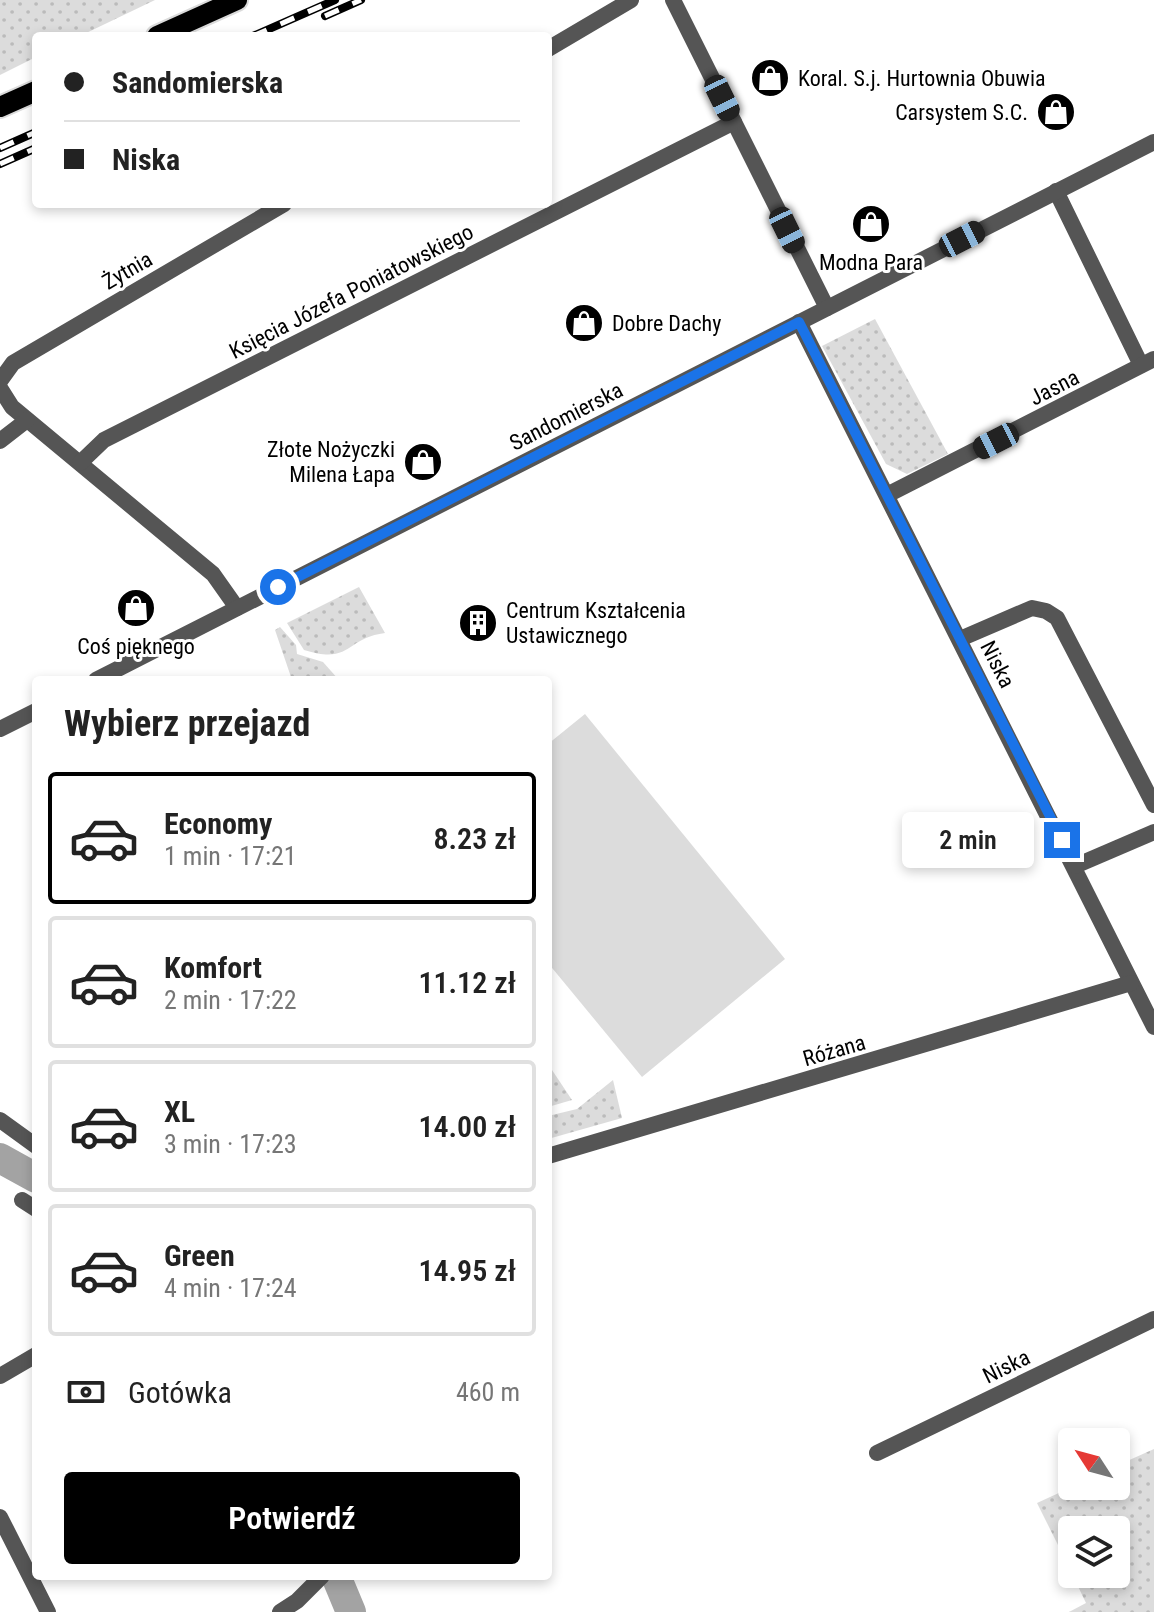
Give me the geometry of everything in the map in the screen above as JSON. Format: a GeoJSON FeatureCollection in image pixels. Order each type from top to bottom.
{"type":"FeatureCollection","features":[{"type":"Feature","properties":{"kind":"main road"},"geometry":{"type":"LineString","coordinates":[[166,32],[237,0]]}},
{"type":"Feature","properties":{"kind":"main road"},"geometry":{"type":"LineString","coordinates":[[0,107],[32,93]]}},
{"type":"Feature","properties":{"kind":"street"},"geometry":{"type":"LineString","coordinates":[[552,47],[631,0]]}},
{"type":"Feature","properties":{"kind":"street"},"geometry":{"type":"LineString","coordinates":[[673,0],[827,308]]}},
{"type":"Feature","properties":{"kind":"street","name":"Księcia Józefa Poniatowskiego"},"geometry":{"type":"LineString","coordinates":[[80,463],[104,440],[734,122]]}},
{"type":"Feature","properties":{"kind":"street","name":"Sandomierska"},"geometry":{"type":"LineString","coordinates":[[104,676],[1154,142]]}},
{"type":"Feature","properties":{"kind":"street"},"geometry":{"type":"LineString","coordinates":[[1056,191],[1148,362]]}},
{"type":"Feature","properties":{"kind":"street","name":"Żytnia"},"geometry":{"type":"LineString","coordinates":[[0,381],[13,363],[277,208]]}},
{"type":"Feature","properties":{"kind":"street","name":"Niska"},"geometry":{"type":"LineString","coordinates":[[799,322],[1154,1027]]}},
{"type":"Feature","properties":{"kind":"street","name":"Jasna"},"geometry":{"type":"LineString","coordinates":[[887,495],[1148,362]]}},
{"type":"Feature","properties":{"kind":"street"},"geometry":{"type":"LineString","coordinates":[[0,388],[5,399],[27,420],[213,574],[237,608]]}},
{"type":"Feature","properties":{"kind":"street"},"geometry":{"type":"LineString","coordinates":[[0,441],[27,420]]}},
{"type":"Feature","properties":{"kind":"street"},"geometry":{"type":"LineString","coordinates":[[960,639],[1032,608],[1046,611],[1057,618],[1154,805]]}},
{"type":"Feature","properties":{"kind":"street"},"geometry":{"type":"LineString","coordinates":[[0,729],[32,713]]}},
{"type":"Feature","properties":{"kind":"street"},"geometry":{"type":"LineString","coordinates":[[1075,866],[1154,832]]}},
{"type":"Feature","properties":{"kind":"street","name":"Różana"},"geometry":{"type":"LineString","coordinates":[[552,1155],[1131,983]]}},
{"type":"Feature","properties":{"kind":"street"},"geometry":{"type":"LineString","coordinates":[[0,1120],[32,1143]]}},
{"type":"Feature","properties":{"kind":"street","name":"Niska"},"geometry":{"type":"LineString","coordinates":[[877,1453],[1154,1319]]}},
{"type":"Feature","properties":{"kind":"street"},"geometry":{"type":"LineString","coordinates":[[0,1376],[32,1357]]}},
{"type":"Feature","properties":{"kind":"street"},"geometry":{"type":"LineString","coordinates":[[0,1517],[48,1612]]}},
{"type":"Feature","properties":{"kind":"street"},"geometry":{"type":"LineString","coordinates":[[280,1612],[301,1607],[317,1580]]}},
{"type":"Feature","properties":{"kind":"shaded area"},"geometry":{"type":"Polygon","coordinates":[[[0,0],[155,0],[88,32],[32,32],[32,59],[0,75],[0,0]]]}},
{"type":"Feature","properties":{"kind":"shaded area"},"geometry":{"type":"Polygon","coordinates":[[[875,319],[948,454],[907,474],[886,464],[822,346],[875,319]]]}},
{"type":"Feature","properties":{"kind":"shaded area"},"geometry":{"type":"Polygon","coordinates":[[[359,587],[385,633],[362,640],[340,653],[320,654],[304,650],[287,623],[359,587]]]}},
{"type":"Feature","properties":{"kind":"shaded area"},"geometry":{"type":"Polygon","coordinates":[[[280,627],[296,645],[297,654],[323,662],[335,676],[291,676],[275,630],[280,627]]]}},
{"type":"Feature","properties":{"kind":"shaded area"},"geometry":{"type":"Polygon","coordinates":[[[585,714],[785,959],[642,1077],[552,968],[552,741],[585,714]]]}},
{"type":"Feature","properties":{"kind":"shaded area"},"geometry":{"type":"Polygon","coordinates":[[[552,1070],[572,1100],[552,1106],[552,1070]]]}},
{"type":"Feature","properties":{"kind":"shaded area"},"geometry":{"type":"Polygon","coordinates":[[[613,1080],[622,1118],[552,1138],[552,1115],[577,1109],[613,1080]]]}},
{"type":"Feature","properties":{"kind":"shaded area"},"geometry":{"type":"Polygon","coordinates":[[[1154,1449],[1154,1612],[1069,1612],[1086,1603],[1079,1588],[1130,1588],[1130,1516],[1058,1516],[1058,1545],[1037,1503],[1058,1493],[1058,1500],[1130,1500],[1130,1460],[1154,1449]]]}},
{"type":"Feature","properties":{"kind":"waterway"},"geometry":{"type":"LineString","coordinates":[[0,1158],[32,1176]]}},
{"type":"Feature","properties":{"kind":"waterway"},"geometry":{"type":"LineString","coordinates":[[338,1580],[351,1612]]}},
{"type":"Feature","properties":{"kind":"railway"},"geometry":{"type":"LineString","coordinates":[[262,32],[335,0]]}},
{"type":"Feature","properties":{"kind":"railway"},"geometry":{"type":"LineString","coordinates":[[325,16],[361,0]]}},
{"type":"Feature","properties":{"kind":"railway"},"geometry":{"type":"LineString","coordinates":[[0,148],[32,134]]}},
{"type":"Feature","properties":{"kind":"railway"},"geometry":{"type":"LineString","coordinates":[[0,164],[32,150]]}},
{"type":"Feature","properties":{"kind":"place","name":"Koral. S.j. Hurtownia Obuwia"},"geometry":{"type":"Point","coordinates":[770,78]}},
{"type":"Feature","properties":{"kind":"place","name":"Carsystem S.C."},"geometry":{"type":"Point","coordinates":[1056,112]}},
{"type":"Feature","properties":{"kind":"place","name":"Modna Para"},"geometry":{"type":"Point","coordinates":[871,224]}},
{"type":"Feature","properties":{"kind":"place","name":"Dobre Dachy"},"geometry":{"type":"Point","coordinates":[584,323]}},
{"type":"Feature","properties":{"kind":"place","name":"Złote Nożyczki Milena Łapa"},"geometry":{"type":"Point","coordinates":[423,462]}},
{"type":"Feature","properties":{"kind":"place","name":"Coś pięknego"},"geometry":{"type":"Point","coordinates":[136,608]}},
{"type":"Feature","properties":{"kind":"place","name":"Centrum Kształcenia Ustawicznego"},"geometry":{"type":"Point","coordinates":[478,623]}},
{"type":"Feature","properties":{"kind":"route"},"geometry":{"type":"LineString","coordinates":[[278,587],[799,322],[1062,840]]}}]}
